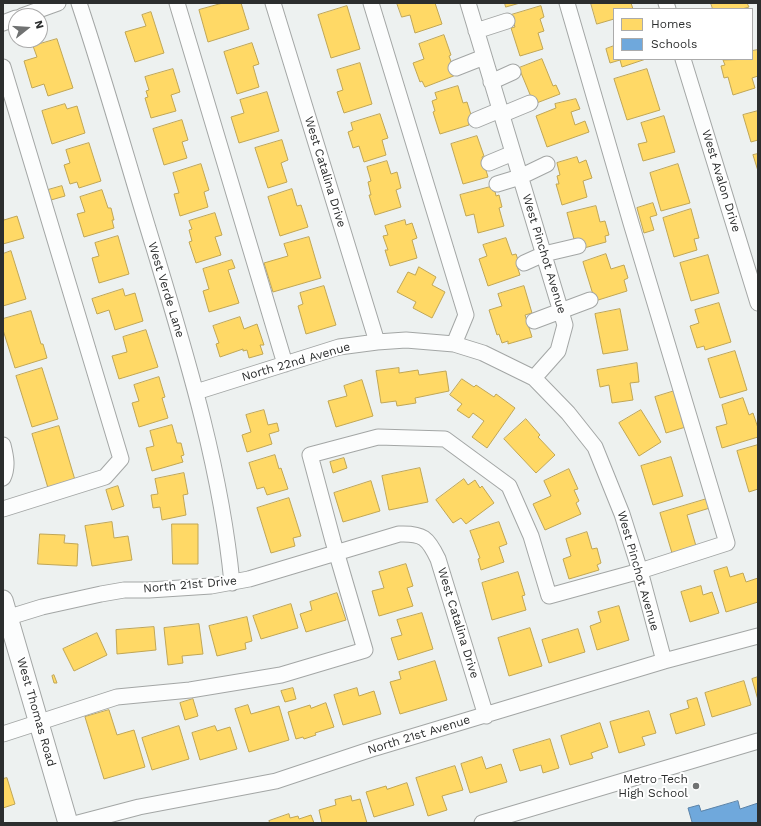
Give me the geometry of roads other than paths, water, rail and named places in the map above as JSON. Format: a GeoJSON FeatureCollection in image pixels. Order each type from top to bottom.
{"type":"FeatureCollection","features":[{"type":"Feature","properties":{"kind":"main road","name":"West Thomas Road"},"geometry":{"type":"LineString","coordinates":[[5,612],[40,723],[68,823]]}},
{"type":"Feature","properties":{"kind":"street"},"geometry":{"type":"LineString","coordinates":[[44,8],[58,3]]}},
{"type":"Feature","properties":{"kind":"street","name":"West Verde Lane"},"geometry":{"type":"LineString","coordinates":[[80,3],[196,392],[213,460],[232,583]]}},
{"type":"Feature","properties":{"kind":"street"},"geometry":{"type":"LineString","coordinates":[[177,3],[285,364]]}},
{"type":"Feature","properties":{"kind":"street","name":"West Catalina Drive"},"geometry":{"type":"LineString","coordinates":[[274,3],[377,342]]}},
{"type":"Feature","properties":{"kind":"street"},"geometry":{"type":"LineString","coordinates":[[371,3],[466,316],[454,344]]}},
{"type":"Feature","properties":{"kind":"street","name":"West Pinchot Avenue"},"geometry":{"type":"LineString","coordinates":[[468,3],[565,325],[558,351],[534,378],[568,413],[595,447],[622,514],[640,571],[664,661]]}},
{"type":"Feature","properties":{"kind":"street"},"geometry":{"type":"LineString","coordinates":[[3,734],[117,697],[190,690],[281,675],[365,650],[336,552],[310,455],[378,437],[445,439],[509,486],[531,536],[549,596],[640,571],[727,543],[567,3]]}},
{"type":"Feature","properties":{"kind":"street"},"geometry":{"type":"LineString","coordinates":[[476,31],[507,21]]}},
{"type":"Feature","properties":{"kind":"street"},"geometry":{"type":"LineString","coordinates":[[456,68],[484,57]]}},
{"type":"Feature","properties":{"kind":"street","name":"West Avalon Drive"},"geometry":{"type":"LineString","coordinates":[[683,60],[753,270],[758,303]]}},
{"type":"Feature","properties":{"kind":"street"},"geometry":{"type":"LineString","coordinates":[[3,67],[121,459],[105,477],[3,509]]}},
{"type":"Feature","properties":{"kind":"street"},"geometry":{"type":"LineString","coordinates":[[491,82],[514,72]]}},
{"type":"Feature","properties":{"kind":"street"},"geometry":{"type":"LineString","coordinates":[[476,120],[530,103]]}},
{"type":"Feature","properties":{"kind":"street"},"geometry":{"type":"LineString","coordinates":[[489,163],[513,153]]}},
{"type":"Feature","properties":{"kind":"street"},"geometry":{"type":"LineString","coordinates":[[497,184],[520,177],[547,164]]}},
{"type":"Feature","properties":{"kind":"street"},"geometry":{"type":"LineString","coordinates":[[524,263],[544,254],[578,246]]}},
{"type":"Feature","properties":{"kind":"street"},"geometry":{"type":"LineString","coordinates":[[534,321],[590,300]]}},
{"type":"Feature","properties":{"kind":"street","name":"North 22nd Avenue"},"geometry":{"type":"LineString","coordinates":[[196,392],[339,348],[377,342],[406,340],[454,344],[483,354],[534,378]]}},
{"type":"Feature","properties":{"kind":"street"},"geometry":{"type":"LineString","coordinates":[[3,446],[7,468],[3,478]]}},
{"type":"Feature","properties":{"kind":"street","name":"North 21st Drive"},"geometry":{"type":"LineString","coordinates":[[5,612],[42,608],[124,590],[211,586],[232,583],[399,534],[411,533],[421,536]]}},
{"type":"Feature","properties":{"kind":"street","name":"West Catalina Drive"},"geometry":{"type":"LineString","coordinates":[[421,536],[430,543],[438,559],[486,716]]}},
{"type":"Feature","properties":{"kind":"street","name":"North 21st Avenue"},"geometry":{"type":"LineString","coordinates":[[78,823],[140,807],[276,781],[375,748],[486,716],[664,661],[758,636]]}},
{"type":"Feature","properties":{"kind":"street"},"geometry":{"type":"LineString","coordinates":[[482,823],[758,741]]}},
{"type":"Feature","properties":{"kind":"place","name":"Metro Tech High School"},"geometry":{"type":"Point","coordinates":[696,786]}}]}
